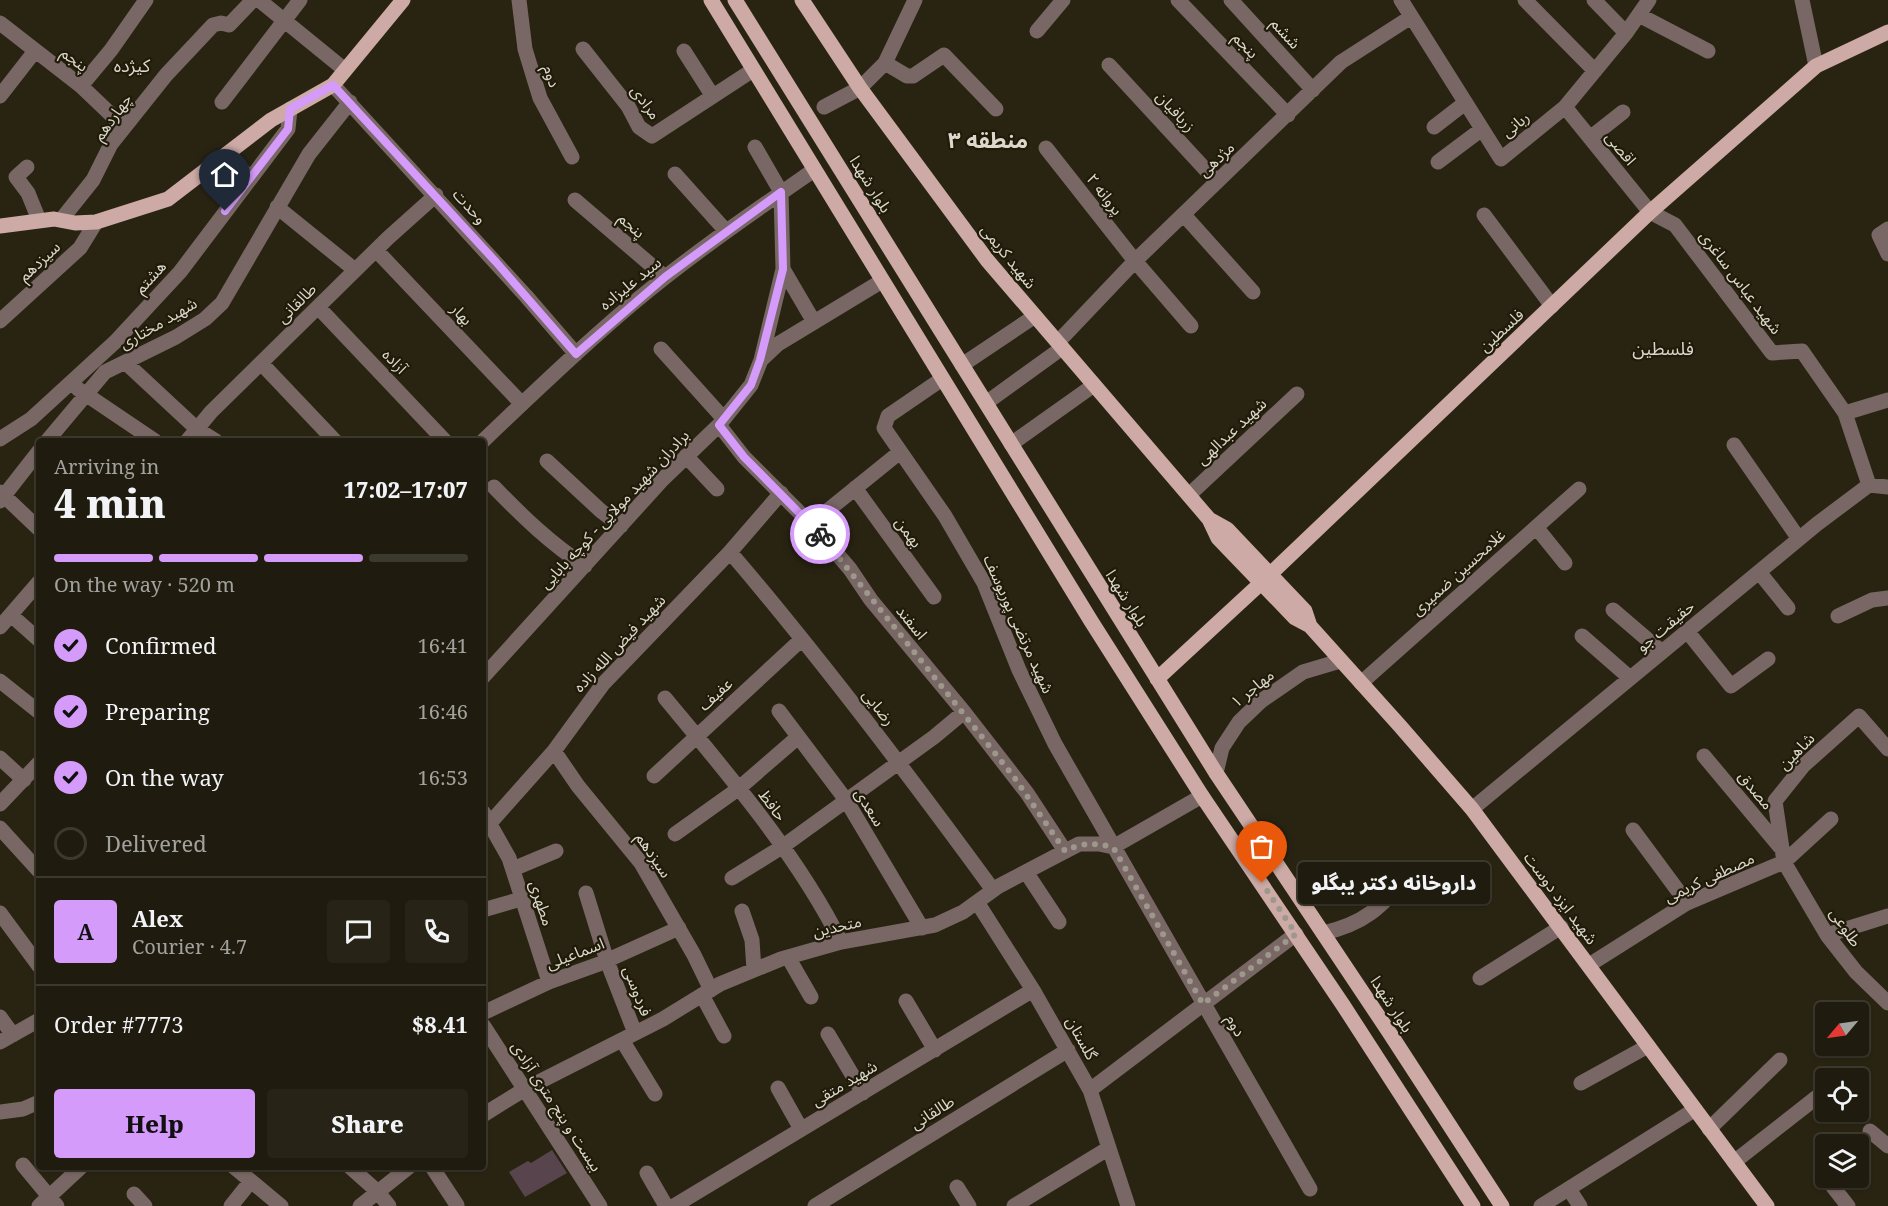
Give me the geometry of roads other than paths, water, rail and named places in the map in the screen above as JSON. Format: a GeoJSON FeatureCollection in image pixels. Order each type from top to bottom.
{"type":"FeatureCollection","features":[{"type":"Feature","properties":{"kind":"main road"},"geometry":{"type":"LineString","coordinates":[[0,226],[39,220],[96,222],[168,199],[271,120],[333,85],[403,0]]}},
{"type":"Feature","properties":{"kind":"main road"},"geometry":{"type":"LineString","coordinates":[[711,0],[1090,621],[1202,796],[1343,1005],[1473,1206]]}},
{"type":"Feature","properties":{"kind":"main road","name":"بلوار شهدا"},"geometry":{"type":"LineString","coordinates":[[735,0],[1156,679],[1502,1206]]}},
{"type":"Feature","properties":{"kind":"main road","name":"شهید کریمی"},"geometry":{"type":"LineString","coordinates":[[802,0],[860,88],[987,260],[1209,519],[1227,529],[1265,578]]}},
{"type":"Feature","properties":{"kind":"main road"},"geometry":{"type":"LineString","coordinates":[[732,36],[751,25]]}},
{"type":"Feature","properties":{"kind":"main road","name":"فلسطین"},"geometry":{"type":"LineString","coordinates":[[1156,679],[1650,212],[1816,66],[1888,32]]}},
{"type":"Feature","properties":{"kind":"main road","name":"شهید ایزد دوست"},"geometry":{"type":"LineString","coordinates":[[1265,578],[1305,611],[1310,626],[1472,809],[1767,1206]]}},
{"type":"Feature","properties":{"kind":"main road"},"geometry":{"type":"LineString","coordinates":[[1343,1005],[1350,1007],[1357,1005],[1362,999],[1362,992]]}},
{"type":"Feature","properties":{"kind":"main road"},"geometry":{"type":"LineString","coordinates":[[1369,1047],[1370,1033],[1376,1029],[1389,1032]]}},
{"type":"Feature","properties":{"kind":"street"},"geometry":{"type":"LineString","coordinates":[[81,86],[111,50],[146,0]]}},
{"type":"Feature","properties":{"kind":"street","name":"چهاردهم"},"geometry":{"type":"LineString","coordinates":[[61,220],[93,180],[111,144],[124,127],[204,34],[213,25],[221,23],[229,25],[253,0]]}},
{"type":"Feature","properties":{"kind":"street"},"geometry":{"type":"LineString","coordinates":[[259,0],[345,70]]}},
{"type":"Feature","properties":{"kind":"street"},"geometry":{"type":"LineString","coordinates":[[222,102],[300,0]]}},
{"type":"Feature","properties":{"kind":"street","name":"دوم"},"geometry":{"type":"LineString","coordinates":[[519,0],[525,49],[540,98],[572,157]]}},
{"type":"Feature","properties":{"kind":"street"},"geometry":{"type":"LineString","coordinates":[[824,107],[860,88],[885,63],[915,0]]}},
{"type":"Feature","properties":{"kind":"street"},"geometry":{"type":"LineString","coordinates":[[1037,31],[1063,0]]}},
{"type":"Feature","properties":{"kind":"street","name":"پنجم"},"geometry":{"type":"LineString","coordinates":[[1178,0],[1288,115]]}},
{"type":"Feature","properties":{"kind":"street","name":"ششم"},"geometry":{"type":"LineString","coordinates":[[1231,0],[1313,90]]}},
{"type":"Feature","properties":{"kind":"street","name":"ربانی"},"geometry":{"type":"LineString","coordinates":[[1401,0],[1501,159],[1565,107],[1626,33],[1649,0]]}},
{"type":"Feature","properties":{"kind":"street"},"geometry":{"type":"LineString","coordinates":[[1525,0],[1595,71]]}},
{"type":"Feature","properties":{"kind":"street"},"geometry":{"type":"LineString","coordinates":[[1594,0],[1626,33]]}},
{"type":"Feature","properties":{"kind":"street"},"geometry":{"type":"LineString","coordinates":[[1802,0],[1816,66]]}},
{"type":"Feature","properties":{"kind":"street"},"geometry":{"type":"LineString","coordinates":[[1639,15],[1708,51]]}},
{"type":"Feature","properties":{"kind":"street","name":"مژدهی"},"geometry":{"type":"LineString","coordinates":[[986,403],[1060,345],[1135,261],[1341,62],[1411,17]]}},
{"type":"Feature","properties":{"kind":"street","name":"پنجم"},"geometry":{"type":"LineString","coordinates":[[0,23],[81,86],[124,127]]}},
{"type":"Feature","properties":{"kind":"street","name":"مرادی"},"geometry":{"type":"LineString","coordinates":[[583,49],[628,106],[639,127],[652,136],[753,70]]}},
{"type":"Feature","properties":{"kind":"street"},"geometry":{"type":"LineString","coordinates":[[0,96],[35,51]]}},
{"type":"Feature","properties":{"kind":"street"},"geometry":{"type":"LineString","coordinates":[[684,51],[712,95]]}},
{"type":"Feature","properties":{"kind":"street"},"geometry":{"type":"LineString","coordinates":[[885,63],[907,76],[913,76],[944,55],[996,110]]}},
{"type":"Feature","properties":{"kind":"street","name":"زربافیان"},"geometry":{"type":"LineString","coordinates":[[1109,65],[1217,182]]}},
{"type":"Feature","properties":{"kind":"street","name":"وحدت"},"geometry":{"type":"LineString","coordinates":[[333,85],[435,195],[576,354]]}},
{"type":"Feature","properties":{"kind":"street","name":"شهید مختاری"},"geometry":{"type":"LineString","coordinates":[[49,438],[105,372],[195,325],[222,303],[309,154],[350,102]]}},
{"type":"Feature","properties":{"kind":"street"},"geometry":{"type":"LineString","coordinates":[[1434,127],[1465,103]]}},
{"type":"Feature","properties":{"kind":"street","name":"اقصی"},"geometry":{"type":"LineString","coordinates":[[1565,107],[1650,212]]}},
{"type":"Feature","properties":{"kind":"street","name":"هشتم"},"geometry":{"type":"LineString","coordinates":[[0,439],[31,419],[71,384],[115,342],[180,272],[288,129],[290,109]]}},
{"type":"Feature","properties":{"kind":"street"},"geometry":{"type":"LineString","coordinates":[[1590,138],[1623,112]]}},
{"type":"Feature","properties":{"kind":"street"},"geometry":{"type":"LineString","coordinates":[[1438,162],[1482,129]]}},
{"type":"Feature","properties":{"kind":"street"},"geometry":{"type":"LineString","coordinates":[[754,147],[781,192],[783,269],[814,322]]}},
{"type":"Feature","properties":{"kind":"street","name":"پروانه ۲"},"geometry":{"type":"LineString","coordinates":[[1046,148],[1135,261],[1191,326]]}},
{"type":"Feature","properties":{"kind":"street"},"geometry":{"type":"LineString","coordinates":[[228,153],[250,179]]}},
{"type":"Feature","properties":{"kind":"street"},"geometry":{"type":"LineString","coordinates":[[27,167],[16,177],[28,193],[39,220]]}},
{"type":"Feature","properties":{"kind":"street","name":"سید علیزاده"},"geometry":{"type":"LineString","coordinates":[[486,438],[576,354],[665,277],[814,170]]}},
{"type":"Feature","properties":{"kind":"street"},"geometry":{"type":"LineString","coordinates":[[675,174],[726,231]]}},
{"type":"Feature","properties":{"kind":"street","name":"طالقانی"},"geometry":{"type":"LineString","coordinates":[[192,435],[355,270],[435,195]]}},
{"type":"Feature","properties":{"kind":"street","name":"پنجم"},"geometry":{"type":"LineString","coordinates":[[575,200],[665,277]]}},
{"type":"Feature","properties":{"kind":"street"},"geometry":{"type":"LineString","coordinates":[[277,207],[355,270]]}},
{"type":"Feature","properties":{"kind":"street","name":"شهید عباس ساغری"},"geometry":{"type":"LineString","coordinates":[[1650,212],[1674,225],[1772,353],[1802,351],[1845,413],[1869,485]]}},
{"type":"Feature","properties":{"kind":"street"},"geometry":{"type":"LineString","coordinates":[[1184,215],[1253,292]]}},
{"type":"Feature","properties":{"kind":"street"},"geometry":{"type":"LineString","coordinates":[[1484,215],[1552,306]]}},
{"type":"Feature","properties":{"kind":"street","name":"سیزدهم"},"geometry":{"type":"LineString","coordinates":[[0,321],[80,248],[96,222]]}},
{"type":"Feature","properties":{"kind":"street"},"geometry":{"type":"LineString","coordinates":[[1888,229],[1879,235],[1888,254]]}},
{"type":"Feature","properties":{"kind":"street","name":"بهار"},"geometry":{"type":"LineString","coordinates":[[376,250],[522,404]]}},
{"type":"Feature","properties":{"kind":"street","name":"برادران شهید مولایی - کوچه بابایی"},"geometry":{"type":"LineString","coordinates":[[486,673],[686,456],[722,422],[751,385],[760,360],[783,269]]}},
{"type":"Feature","properties":{"kind":"street"},"geometry":{"type":"LineString","coordinates":[[760,360],[778,344],[882,281]]}},
{"type":"Feature","properties":{"kind":"street","name":"آزاده"},"geometry":{"type":"LineString","coordinates":[[318,307],[442,438]]}},
{"type":"Feature","properties":{"kind":"street"},"geometry":{"type":"LineString","coordinates":[[962,365],[1035,316]]}},
{"type":"Feature","properties":{"kind":"street","name":"اسفند"},"geometry":{"type":"LineString","coordinates":[[661,349],[722,422],[744,457],[811,524],[850,569],[871,600],[964,712],[1027,793],[1065,851]]}},
{"type":"Feature","properties":{"kind":"street"},"geometry":{"type":"LineString","coordinates":[[126,363],[192,435]]}},
{"type":"Feature","properties":{"kind":"street"},"geometry":{"type":"LineString","coordinates":[[261,363],[332,438]]}},
{"type":"Feature","properties":{"kind":"street","name":"شهید مرتضی پوریوسف"},"geometry":{"type":"LineString","coordinates":[[942,379],[888,416],[884,428],[945,516],[984,583],[1019,670],[1055,744],[1113,847]]}},
{"type":"Feature","properties":{"kind":"street"},"geometry":{"type":"LineString","coordinates":[[71,384],[133,435]]}},
{"type":"Feature","properties":{"kind":"street"},"geometry":{"type":"LineString","coordinates":[[1011,444],[1094,385]]}},
{"type":"Feature","properties":{"kind":"street","name":"شهید عبدالهی"},"geometry":{"type":"LineString","coordinates":[[1189,495],[1297,394]]}},
{"type":"Feature","properties":{"kind":"street"},"geometry":{"type":"LineString","coordinates":[[1845,413],[1888,400]]}},
{"type":"Feature","properties":{"kind":"street"},"geometry":{"type":"LineString","coordinates":[[1734,445],[1798,538]]}},
{"type":"Feature","properties":{"kind":"street"},"geometry":{"type":"LineString","coordinates":[[811,524],[900,452]]}},
{"type":"Feature","properties":{"kind":"street"},"geometry":{"type":"LineString","coordinates":[[36,455],[1,496],[36,526]]}},
{"type":"Feature","properties":{"kind":"street"},"geometry":{"type":"LineString","coordinates":[[686,456],[717,489]]}},
{"type":"Feature","properties":{"kind":"street"},"geometry":{"type":"LineString","coordinates":[[547,461],[601,511],[621,526]]}},
{"type":"Feature","properties":{"kind":"street"},"geometry":{"type":"LineString","coordinates":[[1869,485],[1888,487]]}},
{"type":"Feature","properties":{"kind":"street","name":"حقیقت جو"},"geometry":{"type":"LineString","coordinates":[[1472,809],[1798,538],[1869,485]]}},
{"type":"Feature","properties":{"kind":"street"},"geometry":{"type":"LineString","coordinates":[[494,487],[542,534],[585,566]]}},
{"type":"Feature","properties":{"kind":"street","name":"بهمن"},"geometry":{"type":"LineString","coordinates":[[855,488],[934,597]]}},
{"type":"Feature","properties":{"kind":"street","name":"غلامحسین ضمیری"},"geometry":{"type":"LineString","coordinates":[[1360,683],[1578,489]]}},
{"type":"Feature","properties":{"kind":"street","name":"شهید فیض الله زاده"},"geometry":{"type":"LineString","coordinates":[[487,817],[554,751],[603,684],[730,552],[781,493]]}},
{"type":"Feature","properties":{"kind":"street"},"geometry":{"type":"LineString","coordinates":[[1536,527],[1565,563]]}},
{"type":"Feature","properties":{"kind":"street","name":"رضایی"},"geometry":{"type":"LineString","coordinates":[[730,552],[899,761],[993,890]]}},
{"type":"Feature","properties":{"kind":"street"},"geometry":{"type":"LineString","coordinates":[[1759,572],[1788,608]]}},
{"type":"Feature","properties":{"kind":"street"},"geometry":{"type":"LineString","coordinates":[[0,627],[36,585]]}},
{"type":"Feature","properties":{"kind":"street"},"geometry":{"type":"LineString","coordinates":[[1838,616],[1872,600],[1888,598]]}},
{"type":"Feature","properties":{"kind":"street"},"geometry":{"type":"LineString","coordinates":[[1613,610],[1662,652]]}},
{"type":"Feature","properties":{"kind":"street"},"geometry":{"type":"LineString","coordinates":[[10,615],[36,637]]}},
{"type":"Feature","properties":{"kind":"street"},"geometry":{"type":"LineString","coordinates":[[1687,631],[1731,686],[1768,659]]}},
{"type":"Feature","properties":{"kind":"street"},"geometry":{"type":"LineString","coordinates":[[1582,636],[1630,678]]}},
{"type":"Feature","properties":{"kind":"street","name":"عفیف"},"geometry":{"type":"LineString","coordinates":[[654,776],[802,639]]}},
{"type":"Feature","properties":{"kind":"street","name":"مهاجر ۱"},"geometry":{"type":"LineString","coordinates":[[1216,773],[1222,748],[1239,722],[1261,701],[1303,672],[1340,661]]}},
{"type":"Feature","properties":{"kind":"street"},"geometry":{"type":"LineString","coordinates":[[0,681],[36,710]]}},
{"type":"Feature","properties":{"kind":"street","name":"حافظ"},"geometry":{"type":"LineString","coordinates":[[665,698],[782,847],[814,892],[841,942]]}},
{"type":"Feature","properties":{"kind":"street","name":"سعدی"},"geometry":{"type":"LineString","coordinates":[[779,711],[846,800],[922,928]]}},
{"type":"Feature","properties":{"kind":"street"},"geometry":{"type":"LineString","coordinates":[[732,878],[782,847],[934,737],[964,712]]}},
{"type":"Feature","properties":{"kind":"street","name":"شاهین"},"geometry":{"type":"LineString","coordinates":[[1782,855],[1775,801],[1803,766],[1859,716],[1888,749]]}},
{"type":"Feature","properties":{"kind":"street"},"geometry":{"type":"LineString","coordinates":[[675,834],[738,789],[798,737]]}},
{"type":"Feature","properties":{"kind":"street","name":"سیزدهم"},"geometry":{"type":"LineString","coordinates":[[554,751],[578,786],[641,863],[679,928],[724,1036]]}},
{"type":"Feature","properties":{"kind":"street","name":"مصدق"},"geometry":{"type":"LineString","coordinates":[[1704,756],[1782,855]]}},
{"type":"Feature","properties":{"kind":"street"},"geometry":{"type":"LineString","coordinates":[[0,759],[24,780]]}},
{"type":"Feature","properties":{"kind":"street"},"geometry":{"type":"LineString","coordinates":[[0,804],[36,766]]}},
{"type":"Feature","properties":{"kind":"street"},"geometry":{"type":"LineString","coordinates":[[1113,847],[1202,796]]}},
{"type":"Feature","properties":{"kind":"street"},"geometry":{"type":"LineString","coordinates":[[487,817],[513,869],[556,851]]}},
{"type":"Feature","properties":{"kind":"street","name":"مصطفی کریمی"},"geometry":{"type":"LineString","coordinates":[[1589,965],[1687,903],[1782,855],[1831,819]]}},
{"type":"Feature","properties":{"kind":"street"},"geometry":{"type":"LineString","coordinates":[[0,828],[36,868]]}},
{"type":"Feature","properties":{"kind":"street"},"geometry":{"type":"LineString","coordinates":[[1633,830],[1687,903]]}},
{"type":"Feature","properties":{"kind":"street","name":"متحدین"},"geometry":{"type":"LineString","coordinates":[[486,1113],[525,1089],[663,1019],[706,992],[754,970],[788,957],[841,942],[935,925],[963,912],[993,890],[1079,844],[1113,847]]}},
{"type":"Feature","properties":{"kind":"street","name":"دوم"},"geometry":{"type":"LineString","coordinates":[[1113,847],[1310,1189]]}},
{"type":"Feature","properties":{"kind":"street","name":"طلوعی"},"geometry":{"type":"LineString","coordinates":[[1782,855],[1827,935],[1856,972],[1888,1003]]}},
{"type":"Feature","properties":{"kind":"street","name":"مطهری"},"geometry":{"type":"LineString","coordinates":[[513,869],[549,982]]}},
{"type":"Feature","properties":{"kind":"street"},"geometry":{"type":"LineString","coordinates":[[1026,872],[1059,922]]}},
{"type":"Feature","properties":{"kind":"street"},"geometry":{"type":"LineString","coordinates":[[1323,933],[1342,929],[1369,916],[1386,902],[1408,874]]}},
{"type":"Feature","properties":{"kind":"street","name":"فردوسی"},"geometry":{"type":"LineString","coordinates":[[586,893],[628,1037],[655,1094]]}},
{"type":"Feature","properties":{"kind":"street"},"geometry":{"type":"LineString","coordinates":[[486,909],[521,899]]}},
{"type":"Feature","properties":{"kind":"street","name":"گلستان"},"geometry":{"type":"LineString","coordinates":[[977,902],[1033,990],[1090,1090],[1128,1206]]}},
{"type":"Feature","properties":{"kind":"street"},"geometry":{"type":"LineString","coordinates":[[742,911],[752,940],[754,970]]}},
{"type":"Feature","properties":{"kind":"street"},"geometry":{"type":"LineString","coordinates":[[0,913],[36,962]]}},
{"type":"Feature","properties":{"kind":"street"},"geometry":{"type":"LineString","coordinates":[[1827,935],[1888,916]]}},
{"type":"Feature","properties":{"kind":"street"},"geometry":{"type":"LineString","coordinates":[[1480,978],[1561,927]]}},
{"type":"Feature","properties":{"kind":"street","name":"اسماعیلی"},"geometry":{"type":"LineString","coordinates":[[486,1012],[549,982],[607,961],[679,928]]}},
{"type":"Feature","properties":{"kind":"street"},"geometry":{"type":"LineString","coordinates":[[1090,1090],[1296,934]]}},
{"type":"Feature","properties":{"kind":"street"},"geometry":{"type":"LineString","coordinates":[[788,957],[811,997]]}},
{"type":"Feature","properties":{"kind":"street","name":"شهید متقی"},"geometry":{"type":"LineString","coordinates":[[674,1206],[1033,990]]}},
{"type":"Feature","properties":{"kind":"street"},"geometry":{"type":"LineString","coordinates":[[906,1001],[934,1050]]}},
{"type":"Feature","properties":{"kind":"street"},"geometry":{"type":"LineString","coordinates":[[0,1017],[6,1038],[36,1024]]}},
{"type":"Feature","properties":{"kind":"street","name":"بیست و پنج متری آزادی"},"geometry":{"type":"LineString","coordinates":[[486,1030],[600,1206]]}},
{"type":"Feature","properties":{"kind":"street"},"geometry":{"type":"LineString","coordinates":[[828,1034],[863,1093]]}},
{"type":"Feature","properties":{"kind":"street"},"geometry":{"type":"LineString","coordinates":[[1581,1083],[1648,1046]]}},
{"type":"Feature","properties":{"kind":"street","name":"طالقانی"},"geometry":{"type":"LineString","coordinates":[[815,1206],[1068,1050]]}},
{"type":"Feature","properties":{"kind":"street"},"geometry":{"type":"LineString","coordinates":[[1709,1129],[1780,1060]]}},
{"type":"Feature","properties":{"kind":"street"},"geometry":{"type":"LineString","coordinates":[[778,1088],[801,1130]]}},
{"type":"Feature","properties":{"kind":"street"},"geometry":{"type":"LineString","coordinates":[[1734,1162],[1815,1099]]}},
{"type":"Feature","properties":{"kind":"street"},"geometry":{"type":"LineString","coordinates":[[0,1112],[23,1109],[36,1103]]}},
{"type":"Feature","properties":{"kind":"street"},"geometry":{"type":"LineString","coordinates":[[1541,1206],[1694,1110]]}},
{"type":"Feature","properties":{"kind":"street"},"geometry":{"type":"LineString","coordinates":[[1870,1131],[1888,1146]]}},
{"type":"Feature","properties":{"kind":"street"},"geometry":{"type":"LineString","coordinates":[[1014,1206],[1109,1148]]}},
{"type":"Feature","properties":{"kind":"street"},"geometry":{"type":"LineString","coordinates":[[23,1165],[48,1203],[78,1170]]}},
{"type":"Feature","properties":{"kind":"street"},"geometry":{"type":"LineString","coordinates":[[238,1170],[281,1206]]}},
{"type":"Feature","properties":{"kind":"street"},"geometry":{"type":"LineString","coordinates":[[353,1170],[377,1191],[389,1206]]}},
{"type":"Feature","properties":{"kind":"street"},"geometry":{"type":"LineString","coordinates":[[360,1206],[405,1170]]}},
{"type":"Feature","properties":{"kind":"street"},"geometry":{"type":"LineString","coordinates":[[434,1170],[457,1205]]}},
{"type":"Feature","properties":{"kind":"street"},"geometry":{"type":"LineString","coordinates":[[647,1173],[666,1206]]}},
{"type":"Feature","properties":{"kind":"street"},"geometry":{"type":"LineString","coordinates":[[231,1206],[251,1181]]}},
{"type":"Feature","properties":{"kind":"street"},"geometry":{"type":"LineString","coordinates":[[957,1187],[969,1206]]}},
{"type":"Feature","properties":{"kind":"street"},"geometry":{"type":"LineString","coordinates":[[1834,1188],[1848,1206]]}},
{"type":"Feature","properties":{"kind":"street"},"geometry":{"type":"LineString","coordinates":[[1569,1189],[1580,1206]]}},
{"type":"Feature","properties":{"kind":"street"},"geometry":{"type":"LineString","coordinates":[[134,1194],[145,1206]]}},
{"type":"Feature","properties":{"kind":"place","name":"داروخانه دکتر یبگلو"},"geometry":{"type":"Point","coordinates":[1262,883]}},
{"type":"Feature","properties":{"kind":"district","name":"کیژده"},"geometry":{"type":"Point","coordinates":[132,65]}},
{"type":"Feature","properties":{"kind":"district","name":"منطقه ۳"},"geometry":{"type":"Point","coordinates":[988,139]}},
{"type":"Feature","properties":{"kind":"district","name":"فلسطین"},"geometry":{"type":"Point","coordinates":[1663,348]}}]}
